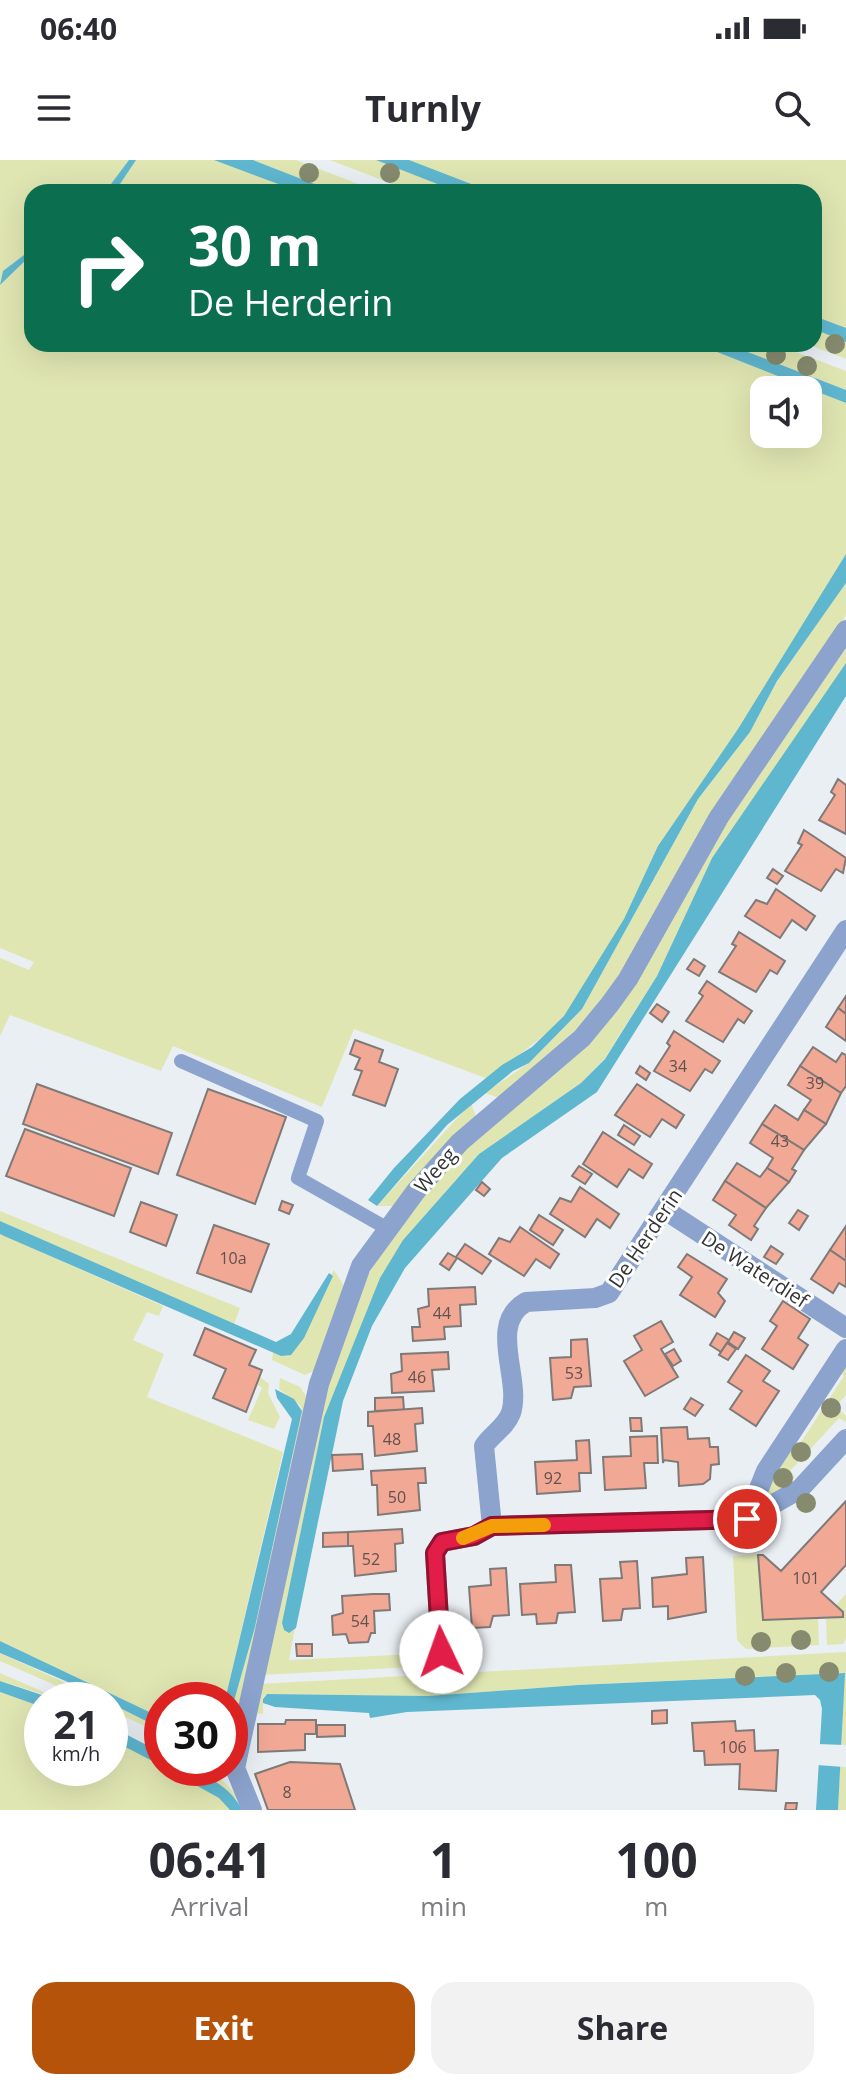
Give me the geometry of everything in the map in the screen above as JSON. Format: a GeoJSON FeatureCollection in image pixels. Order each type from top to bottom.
{"type":"FeatureCollection","features":[{"type":"Feature","properties":{"kind":"street","name":"Weeg"},"geometry":{"type":"LineString","coordinates":[[252,1810],[235,1768],[319,1384],[361,1266],[416,1191],[460,1142],[582,1038],[610,1004],[628,979],[719,817],[846,630]]}},
{"type":"Feature","properties":{"kind":"street","name":"De Herderin"},"geometry":{"type":"LineString","coordinates":[[492,1526],[484,1446],[504,1427],[512,1410],[507,1325],[516,1308],[526,1302],[595,1298],[609,1293],[846,930]]}},
{"type":"Feature","properties":{"kind":"street","name":"De Waterdief"},"geometry":{"type":"LineString","coordinates":[[665,1210],[846,1328]]}},
{"type":"Feature","properties":{"kind":"street"},"geometry":{"type":"LineString","coordinates":[[747,1519],[766,1471],[846,1349]]}},
{"type":"Feature","properties":{"kind":"street"},"geometry":{"type":"LineString","coordinates":[[441,1652],[435,1553],[442,1542],[474,1536],[492,1526],[747,1519],[800,1489],[846,1439]]}},
{"type":"Feature","properties":{"kind":"lane"},"geometry":{"type":"LineString","coordinates":[[181,1061],[317,1121],[298,1178],[390,1230]]}},
{"type":"Feature","properties":{"kind":"green space"},"geometry":{"type":"Polygon","coordinates":[[[0,160],[230,160],[293,184],[24,184],[24,352],[734,352],[796,376],[750,376],[750,448],[822,448],[822,386],[846,395],[846,565],[700,797],[750,732],[777,681],[846,583],[846,615],[628,967],[593,1015],[499,1098],[485,1093],[529,1063],[582,1009],[697,801],[574,1012],[488,1079],[354,1029],[322,1107],[173,1046],[161,1071],[10,1015],[0,1036],[0,958],[29,970],[34,962],[0,948],[0,160]]]}},
{"type":"Feature","properties":{"kind":"green space"},"geometry":{"type":"Polygon","coordinates":[[[253,160],[296,160],[358,184],[314,184],[253,160]]]}},
{"type":"Feature","properties":{"kind":"green space"},"geometry":{"type":"Polygon","coordinates":[[[330,160],[846,160],[846,359],[822,350],[822,184],[392,184],[330,160]]]}},
{"type":"Feature","properties":{"kind":"green space"},"geometry":{"type":"Polygon","coordinates":[[[748,352],[796,352],[846,371],[846,390],[822,381],[822,376],[810,376],[748,352]]]}},
{"type":"Feature","properties":{"kind":"green space"},"geometry":{"type":"Polygon","coordinates":[[[846,642],[846,663],[837,681],[821,699],[786,755],[712,858],[657,976],[605,1058],[581,1083],[479,1154],[403,1240],[324,1417],[282,1623],[289,1633],[295,1628],[289,1660],[436,1653],[436,1661],[432,1666],[261,1675],[327,1384],[354,1304],[374,1264],[400,1223],[455,1157],[580,1048],[725,819],[846,642]]]}},
{"type":"Feature","properties":{"kind":"green space"},"geometry":{"type":"Polygon","coordinates":[[[471,1103],[476,1117],[398,1206],[377,1206],[471,1103]]]}},
{"type":"Feature","properties":{"kind":"green space"},"geometry":{"type":"Polygon","coordinates":[[[0,1211],[240,1308],[234,1324],[0,1221],[0,1211]]]}},
{"type":"Feature","properties":{"kind":"green space"},"geometry":{"type":"Polygon","coordinates":[[[0,1234],[163,1306],[159,1316],[147,1312],[133,1340],[164,1354],[147,1397],[283,1452],[229,1682],[144,1682],[144,1709],[128,1702],[128,1682],[86,1682],[0,1641],[0,1234]]]}},
{"type":"Feature","properties":{"kind":"green space"},"geometry":{"type":"Polygon","coordinates":[[[334,1270],[344,1286],[314,1371],[305,1375],[272,1360],[273,1352],[281,1356],[334,1270]]]}},
{"type":"Feature","properties":{"kind":"green space"},"geometry":{"type":"Polygon","coordinates":[[[846,1359],[846,1395],[836,1406],[846,1416],[846,1422],[839,1418],[790,1471],[795,1477],[778,1496],[767,1495],[764,1484],[788,1449],[794,1453],[844,1376],[839,1371],[846,1359]]]}},
{"type":"Feature","properties":{"kind":"green space"},"geometry":{"type":"Polygon","coordinates":[[[259,1376],[269,1384],[268,1393],[280,1417],[274,1429],[248,1420],[262,1388],[257,1384],[259,1376]]]}},
{"type":"Feature","properties":{"kind":"green space"},"geometry":{"type":"Polygon","coordinates":[[[280,1378],[300,1387],[310,1402],[248,1676],[246,1682],[239,1682],[255,1627],[302,1411],[300,1405],[279,1389],[280,1378]]]}},
{"type":"Feature","properties":{"kind":"green space"},"geometry":{"type":"Polygon","coordinates":[[[759,1554],[762,1620],[818,1619],[819,1645],[746,1649],[737,1640],[733,1556],[759,1554]]]}},
{"type":"Feature","properties":{"kind":"green space"},"geometry":{"type":"Polygon","coordinates":[[[846,1594],[846,1639],[843,1644],[827,1645],[826,1619],[843,1617],[836,1605],[846,1594]]]}},
{"type":"Feature","properties":{"kind":"green space"},"geometry":{"type":"Polygon","coordinates":[[[846,1652],[846,1745],[842,1745],[844,1673],[578,1685],[428,1696],[267,1694],[263,1697],[263,1714],[251,1713],[259,1684],[846,1652]]]}},
{"type":"Feature","properties":{"kind":"green space"},"geometry":{"type":"Polygon","coordinates":[[[0,1653],[64,1682],[48,1682],[0,1661],[0,1653]]]}},
{"type":"Feature","properties":{"kind":"green space"},"geometry":{"type":"Polygon","coordinates":[[[0,1673],[24,1683],[24,1688],[0,1681],[0,1673]]]}},
{"type":"Feature","properties":{"kind":"green space"},"geometry":{"type":"Polygon","coordinates":[[[0,1692],[24,1701],[24,1786],[128,1786],[128,1747],[144,1754],[144,1786],[203,1786],[237,1810],[0,1810],[0,1692]]]}},
{"type":"Feature","properties":{"kind":"green space"},"geometry":{"type":"Polygon","coordinates":[[[128,1712],[144,1720],[144,1726],[128,1718],[128,1712]]]}},
{"type":"Feature","properties":{"kind":"green space"},"geometry":{"type":"Polygon","coordinates":[[[840,1767],[846,1767],[846,1810],[838,1810],[840,1767]]]}},
{"type":"Feature","properties":{"kind":"green space"},"geometry":{"type":"Polygon","coordinates":[[[217,1786],[228,1786],[240,1801],[217,1786]]]}},
{"type":"Feature","properties":{"kind":"water"},"geometry":{"type":"Polygon","coordinates":[[[129,160],[136,160],[120,184],[111,184],[129,160]]]}},
{"type":"Feature","properties":{"kind":"water"},"geometry":{"type":"Polygon","coordinates":[[[214,160],[253,160],[314,184],[278,184],[214,160]]]}},
{"type":"Feature","properties":{"kind":"water"},"geometry":{"type":"Polygon","coordinates":[[[376,160],[409,160],[471,184],[438,184],[376,160]]]}},
{"type":"Feature","properties":{"kind":"water"},"geometry":{"type":"Polygon","coordinates":[[[24,255],[24,262],[0,285],[3,271],[24,255]]]}},
{"type":"Feature","properties":{"kind":"water"},"geometry":{"type":"Polygon","coordinates":[[[822,319],[846,328],[846,342],[822,332],[822,319]]]}},
{"type":"Feature","properties":{"kind":"water"},"geometry":{"type":"Polygon","coordinates":[[[717,352],[748,352],[810,376],[778,376],[717,352]]]}},
{"type":"Feature","properties":{"kind":"water"},"geometry":{"type":"Polygon","coordinates":[[[822,381],[846,390],[846,403],[822,393],[822,381]]]}},
{"type":"Feature","properties":{"kind":"water"},"geometry":{"type":"Polygon","coordinates":[[[846,554],[846,583],[777,681],[750,732],[698,799],[582,1009],[529,1063],[513,1071],[447,1125],[377,1206],[368,1200],[460,1099],[502,1065],[532,1047],[564,1016],[624,919],[658,846],[738,729],[846,554]]]}},
{"type":"Feature","properties":{"kind":"water"},"geometry":{"type":"Polygon","coordinates":[[[846,663],[846,696],[597,1092],[502,1158],[405,1268],[372,1326],[343,1401],[296,1628],[289,1633],[282,1623],[324,1417],[380,1278],[403,1240],[479,1154],[581,1083],[605,1059],[657,976],[712,858],[846,663]]]}},
{"type":"Feature","properties":{"kind":"water"},"geometry":{"type":"Polygon","coordinates":[[[0,1221],[276,1342],[291,1334],[329,1273],[333,1276],[304,1338],[291,1355],[281,1356],[4,1236],[0,1234],[0,1221]]]}},
{"type":"Feature","properties":{"kind":"water"},"geometry":{"type":"Polygon","coordinates":[[[275,1389],[294,1399],[302,1411],[255,1627],[239,1682],[229,1682],[292,1419],[277,1398],[275,1389]]]}},
{"type":"Feature","properties":{"kind":"water"},"geometry":{"type":"Polygon","coordinates":[[[0,1641],[86,1682],[68,1682],[0,1653],[0,1641]]]}},
{"type":"Feature","properties":{"kind":"water"},"geometry":{"type":"Polygon","coordinates":[[[845,1673],[838,1810],[816,1810],[822,1709],[815,1695],[407,1712],[370,1718],[369,1713],[275,1707],[263,1703],[267,1694],[428,1696],[578,1685],[845,1673]]]}},
{"type":"Feature","properties":{"kind":"water"},"geometry":{"type":"Polygon","coordinates":[[[0,1681],[24,1689],[24,1701],[0,1692],[0,1681]]]}},
{"type":"Feature","properties":{"kind":"water"},"geometry":{"type":"Polygon","coordinates":[[[128,1702],[144,1709],[144,1720],[128,1712],[128,1702]]]}},
{"type":"Feature","properties":{"kind":"water"},"geometry":{"type":"Polygon","coordinates":[[[128,1735],[144,1744],[144,1757],[128,1748],[128,1735]]]}},
{"type":"Feature","properties":{"kind":"water"},"geometry":{"type":"Polygon","coordinates":[[[197,1786],[222,1786],[242,1810],[230,1810],[219,1798],[197,1786]]]}},
{"type":"Feature","properties":{"kind":"pier"},"geometry":{"type":"Polygon","coordinates":[[[818,1744],[845,1745],[844,1767],[817,1765],[818,1744]]]}},
{"type":"Feature","properties":{"kind":"building"},"geometry":{"type":"Polygon","coordinates":[[[838,779],[846,785],[846,834],[819,820],[835,795],[831,792],[838,779]]]}},
{"type":"Feature","properties":{"kind":"building"},"geometry":{"type":"Polygon","coordinates":[[[804,830],[846,858],[843,873],[836,869],[821,891],[785,871],[802,845],[798,843],[804,830]]]}},
{"type":"Feature","properties":{"kind":"building"},"geometry":{"type":"Polygon","coordinates":[[[773,869],[783,876],[777,884],[767,878],[773,869]]]}},
{"type":"Feature","properties":{"kind":"building"},"geometry":{"type":"Polygon","coordinates":[[[776,889],[815,916],[806,930],[792,920],[780,938],[745,916],[756,900],[767,904],[776,889]]]}},
{"type":"Feature","properties":{"kind":"building"},"geometry":{"type":"Polygon","coordinates":[[[739,932],[785,961],[777,974],[770,970],[756,992],[719,972],[736,946],[732,944],[739,932]]]}},
{"type":"Feature","properties":{"kind":"building"},"geometry":{"type":"Polygon","coordinates":[[[694,959],[705,966],[699,976],[687,969],[694,959]]]}},
{"type":"Feature","properties":{"kind":"building"},"geometry":{"type":"Polygon","coordinates":[[[707,981],[752,1011],[744,1023],[738,1019],[723,1042],[686,1021],[703,996],[699,993],[707,981]]]}},
{"type":"Feature","properties":{"kind":"building"},"geometry":{"type":"Polygon","coordinates":[[[846,996],[846,1014],[838,1008],[846,996]]]}},
{"type":"Feature","properties":{"kind":"building"},"geometry":{"type":"Polygon","coordinates":[[[657,1004],[669,1012],[662,1022],[650,1013],[657,1004]]]}},
{"type":"Feature","properties":{"kind":"building"},"geometry":{"type":"Polygon","coordinates":[[[838,1008],[846,1014],[846,1041],[826,1027],[838,1008]]]}},
{"type":"Feature","properties":{"kind":"building"},"geometry":{"type":"Polygon","coordinates":[[[674,1031],[720,1061],[712,1073],[705,1069],[690,1091],[654,1071],[670,1046],[667,1043],[674,1031]]]}},
{"type":"Feature","properties":{"kind":"building"},"geometry":{"type":"Polygon","coordinates":[[[355,1040],[383,1050],[379,1062],[398,1069],[385,1106],[353,1095],[362,1071],[355,1069],[360,1058],[350,1054],[355,1040]]]}},
{"type":"Feature","properties":{"kind":"building"},"geometry":{"type":"Polygon","coordinates":[[[813,1047],[836,1062],[842,1053],[846,1055],[846,1086],[841,1093],[800,1066],[813,1047]]]}},
{"type":"Feature","properties":{"kind":"building"},"geometry":{"type":"Polygon","coordinates":[[[640,1066],[650,1073],[646,1080],[636,1073],[640,1066]]]}},
{"type":"Feature","properties":{"kind":"building"},"geometry":{"type":"Polygon","coordinates":[[[800,1066],[841,1093],[826,1124],[804,1110],[811,1100],[788,1085],[800,1066]]]}},
{"type":"Feature","properties":{"kind":"building"},"geometry":{"type":"Polygon","coordinates":[[[37,1084],[172,1133],[158,1174],[23,1124],[37,1084]]]}},
{"type":"Feature","properties":{"kind":"building"},"geometry":{"type":"Polygon","coordinates":[[[637,1084],[684,1115],[676,1128],[662,1119],[650,1137],[615,1115],[637,1084]]]}},
{"type":"Feature","properties":{"kind":"building"},"geometry":{"type":"Polygon","coordinates":[[[208,1089],[286,1117],[255,1204],[177,1175],[208,1089]]]}},
{"type":"Feature","properties":{"kind":"building"},"geometry":{"type":"Polygon","coordinates":[[[775,1105],[798,1120],[804,1110],[826,1124],[804,1150],[762,1124],[775,1105]]]}},
{"type":"Feature","properties":{"kind":"building"},"geometry":{"type":"Polygon","coordinates":[[[762,1124],[804,1150],[792,1169],[796,1171],[789,1182],[767,1168],[773,1158],[750,1143],[762,1124]]]}},
{"type":"Feature","properties":{"kind":"building"},"geometry":{"type":"Polygon","coordinates":[[[624,1125],[640,1136],[634,1145],[618,1135],[624,1125]]]}},
{"type":"Feature","properties":{"kind":"building"},"geometry":{"type":"Polygon","coordinates":[[[25,1129],[131,1168],[114,1216],[6,1176],[25,1129]]]}},
{"type":"Feature","properties":{"kind":"building"},"geometry":{"type":"Polygon","coordinates":[[[603,1132],[652,1164],[643,1178],[629,1169],[617,1187],[583,1164],[603,1132]]]}},
{"type":"Feature","properties":{"kind":"building"},"geometry":{"type":"Polygon","coordinates":[[[737,1163],[760,1177],[767,1168],[789,1182],[766,1208],[725,1181],[737,1163]]]}},
{"type":"Feature","properties":{"kind":"building"},"geometry":{"type":"Polygon","coordinates":[[[579,1166],[592,1174],[585,1184],[572,1176],[579,1166]]]}},
{"type":"Feature","properties":{"kind":"building"},"geometry":{"type":"Polygon","coordinates":[[[725,1181],[766,1208],[754,1226],[758,1229],[751,1240],[729,1225],[736,1215],[713,1200],[725,1181]]]}},
{"type":"Feature","properties":{"kind":"building"},"geometry":{"type":"Polygon","coordinates":[[[482,1182],[490,1189],[484,1196],[476,1190],[482,1182]]]}},
{"type":"Feature","properties":{"kind":"building"},"geometry":{"type":"Polygon","coordinates":[[[580,1187],[619,1214],[610,1228],[597,1219],[585,1237],[550,1214],[560,1198],[571,1202],[580,1187]]]}},
{"type":"Feature","properties":{"kind":"building"},"geometry":{"type":"Polygon","coordinates":[[[282,1201],[293,1205],[289,1214],[279,1210],[282,1201]]]}},
{"type":"Feature","properties":{"kind":"building"},"geometry":{"type":"Polygon","coordinates":[[[141,1202],[177,1215],[166,1246],[130,1232],[141,1202]]]}},
{"type":"Feature","properties":{"kind":"building"},"geometry":{"type":"Polygon","coordinates":[[[798,1210],[808,1216],[799,1230],[789,1223],[798,1210]]]}},
{"type":"Feature","properties":{"kind":"building"},"geometry":{"type":"Polygon","coordinates":[[[539,1215],[563,1230],[553,1245],[530,1230],[539,1215]]]}},
{"type":"Feature","properties":{"kind":"building"},"geometry":{"type":"Polygon","coordinates":[[[214,1225],[269,1244],[251,1292],[197,1273],[214,1225]]]}},
{"type":"Feature","properties":{"kind":"building"},"geometry":{"type":"Polygon","coordinates":[[[846,1226],[846,1261],[830,1250],[846,1226]]]}},
{"type":"Feature","properties":{"kind":"building"},"geometry":{"type":"Polygon","coordinates":[[[520,1227],[559,1254],[550,1268],[536,1259],[524,1276],[489,1254],[499,1238],[510,1242],[520,1227]]]}},
{"type":"Feature","properties":{"kind":"building"},"geometry":{"type":"Polygon","coordinates":[[[465,1244],[491,1261],[482,1274],[456,1257],[465,1244]]]}},
{"type":"Feature","properties":{"kind":"building"},"geometry":{"type":"Polygon","coordinates":[[[771,1246],[783,1254],[776,1264],[764,1257],[771,1246]]]}},
{"type":"Feature","properties":{"kind":"building"},"geometry":{"type":"Polygon","coordinates":[[[830,1250],[846,1261],[846,1287],[839,1283],[833,1293],[811,1279],[830,1250]]]}},
{"type":"Feature","properties":{"kind":"building"},"geometry":{"type":"Polygon","coordinates":[[[448,1253],[457,1258],[449,1270],[440,1264],[448,1253]]]}},
{"type":"Feature","properties":{"kind":"building"},"geometry":{"type":"Polygon","coordinates":[[[687,1254],[727,1279],[718,1293],[725,1301],[715,1317],[680,1295],[692,1277],[678,1267],[687,1254]]]}},
{"type":"Feature","properties":{"kind":"building"},"geometry":{"type":"Polygon","coordinates":[[[475,1287],[476,1304],[460,1305],[461,1326],[444,1327],[445,1339],[413,1341],[412,1327],[420,1327],[418,1309],[429,1306],[428,1289],[475,1287]]]}},
{"type":"Feature","properties":{"kind":"building"},"geometry":{"type":"Polygon","coordinates":[[[783,1301],[810,1319],[798,1338],[808,1345],[793,1369],[762,1349],[777,1326],[770,1321],[783,1301]]]}},
{"type":"Feature","properties":{"kind":"building"},"geometry":{"type":"Polygon","coordinates":[[[661,1321],[673,1342],[661,1349],[678,1377],[645,1396],[624,1361],[642,1350],[634,1336],[661,1321]]]}},
{"type":"Feature","properties":{"kind":"building"},"geometry":{"type":"Polygon","coordinates":[[[205,1328],[256,1350],[249,1365],[262,1370],[246,1412],[213,1398],[226,1369],[194,1355],[205,1328]]]}},
{"type":"Feature","properties":{"kind":"building"},"geometry":{"type":"Polygon","coordinates":[[[734,1332],[745,1338],[738,1349],[728,1342],[734,1332]]]}},
{"type":"Feature","properties":{"kind":"building"},"geometry":{"type":"Polygon","coordinates":[[[717,1333],[729,1340],[721,1352],[710,1345],[717,1333]]]}},
{"type":"Feature","properties":{"kind":"building"},"geometry":{"type":"Polygon","coordinates":[[[587,1339],[591,1386],[574,1387],[571,1398],[553,1400],[550,1358],[571,1357],[571,1340],[587,1339]]]}},
{"type":"Feature","properties":{"kind":"building"},"geometry":{"type":"Polygon","coordinates":[[[727,1343],[736,1349],[728,1360],[719,1355],[727,1343]]]}},
{"type":"Feature","properties":{"kind":"building"},"geometry":{"type":"Polygon","coordinates":[[[674,1349],[681,1361],[673,1366],[665,1354],[674,1349]]]}},
{"type":"Feature","properties":{"kind":"building"},"geometry":{"type":"Polygon","coordinates":[[[448,1352],[449,1369],[432,1370],[434,1391],[392,1393],[391,1374],[402,1371],[401,1354],[448,1352]]]}},
{"type":"Feature","properties":{"kind":"building"},"geometry":{"type":"Polygon","coordinates":[[[746,1355],[770,1371],[763,1381],[779,1391],[756,1426],[730,1409],[742,1391],[728,1382],[746,1355]]]}},
{"type":"Feature","properties":{"kind":"building"},"geometry":{"type":"Polygon","coordinates":[[[403,1397],[404,1410],[375,1411],[375,1398],[403,1397]]]}},
{"type":"Feature","properties":{"kind":"building"},"geometry":{"type":"Polygon","coordinates":[[[691,1398],[703,1405],[695,1416],[684,1409],[691,1398]]]}},
{"type":"Feature","properties":{"kind":"building"},"geometry":{"type":"Polygon","coordinates":[[[422,1408],[423,1423],[415,1424],[417,1451],[375,1456],[373,1426],[368,1426],[368,1412],[422,1408]]]}},
{"type":"Feature","properties":{"kind":"building"},"geometry":{"type":"Polygon","coordinates":[[[630,1418],[641,1418],[642,1431],[631,1431],[630,1418]]]}},
{"type":"Feature","properties":{"kind":"building"},"geometry":{"type":"Polygon","coordinates":[[[687,1427],[688,1439],[709,1438],[710,1447],[718,1447],[719,1464],[711,1465],[710,1479],[703,1484],[679,1486],[678,1462],[664,1460],[663,1463],[661,1428],[687,1427]]]}},
{"type":"Feature","properties":{"kind":"building"},"geometry":{"type":"Polygon","coordinates":[[[657,1436],[658,1463],[644,1463],[646,1488],[605,1490],[603,1457],[631,1456],[630,1437],[657,1436]]]}},
{"type":"Feature","properties":{"kind":"building"},"geometry":{"type":"Polygon","coordinates":[[[589,1440],[591,1473],[579,1473],[580,1491],[537,1494],[535,1462],[577,1460],[576,1441],[589,1440]]]}},
{"type":"Feature","properties":{"kind":"building"},"geometry":{"type":"Polygon","coordinates":[[[362,1454],[363,1469],[333,1471],[332,1455],[362,1454]]]}},
{"type":"Feature","properties":{"kind":"building"},"geometry":{"type":"Polygon","coordinates":[[[425,1468],[426,1483],[418,1483],[420,1510],[378,1515],[377,1485],[372,1485],[371,1471],[425,1468]]]}},
{"type":"Feature","properties":{"kind":"building"},"geometry":{"type":"Polygon","coordinates":[[[846,1501],[846,1565],[821,1592],[843,1612],[843,1617],[763,1620],[758,1555],[763,1555],[781,1571],[846,1501]]]}},
{"type":"Feature","properties":{"kind":"building"},"geometry":{"type":"Polygon","coordinates":[[[402,1529],[403,1543],[395,1544],[396,1571],[355,1576],[353,1546],[348,1546],[348,1532],[402,1529]]]}},
{"type":"Feature","properties":{"kind":"building"},"geometry":{"type":"Polygon","coordinates":[[[348,1532],[348,1546],[323,1547],[323,1533],[348,1532]]]}},
{"type":"Feature","properties":{"kind":"building"},"geometry":{"type":"Polygon","coordinates":[[[703,1557],[706,1612],[668,1619],[668,1606],[653,1607],[652,1578],[687,1574],[686,1558],[703,1557]]]}},
{"type":"Feature","properties":{"kind":"building"},"geometry":{"type":"Polygon","coordinates":[[[637,1561],[640,1608],[623,1609],[621,1620],[603,1621],[600,1579],[622,1578],[620,1562],[637,1561]]]}},
{"type":"Feature","properties":{"kind":"building"},"geometry":{"type":"Polygon","coordinates":[[[555,1565],[571,1565],[575,1612],[558,1613],[556,1623],[537,1624],[536,1614],[522,1615],[520,1584],[556,1582],[555,1565]]]}},
{"type":"Feature","properties":{"kind":"building"},"geometry":{"type":"Polygon","coordinates":[[[506,1568],[509,1615],[493,1616],[490,1627],[472,1628],[469,1587],[491,1585],[490,1569],[506,1568]]]}},
{"type":"Feature","properties":{"kind":"building"},"geometry":{"type":"Polygon","coordinates":[[[389,1594],[390,1610],[374,1611],[375,1633],[371,1633],[368,1642],[349,1643],[346,1634],[333,1635],[332,1616],[343,1613],[342,1596],[389,1594]]]}},
{"type":"Feature","properties":{"kind":"building"},"geometry":{"type":"Polygon","coordinates":[[[296,1644],[312,1644],[312,1656],[297,1656],[296,1644]]]}},
{"type":"Feature","properties":{"kind":"building"},"geometry":{"type":"Polygon","coordinates":[[[667,1710],[667,1723],[652,1724],[652,1711],[667,1710]]]}},
{"type":"Feature","properties":{"kind":"building"},"geometry":{"type":"Polygon","coordinates":[[[286,1720],[316,1720],[316,1734],[305,1734],[305,1750],[258,1752],[258,1724],[285,1724],[286,1720]]]}},
{"type":"Feature","properties":{"kind":"building"},"geometry":{"type":"Polygon","coordinates":[[[735,1721],[736,1731],[754,1730],[755,1751],[778,1750],[776,1791],[739,1789],[740,1764],[705,1765],[704,1751],[694,1751],[692,1723],[735,1721]]]}},
{"type":"Feature","properties":{"kind":"building"},"geometry":{"type":"Polygon","coordinates":[[[317,1725],[345,1725],[345,1736],[317,1737],[317,1725]]]}},
{"type":"Feature","properties":{"kind":"building"},"geometry":{"type":"Polygon","coordinates":[[[290,1762],[340,1764],[355,1810],[268,1810],[255,1774],[290,1762]]]}},
{"type":"Feature","properties":{"kind":"building"},"geometry":{"type":"Polygon","coordinates":[[[786,1803],[797,1803],[796,1810],[785,1810],[786,1803]]]}},
{"type":"Feature","properties":{"kind":"slow traffic"},"geometry":{"type":"LineString","coordinates":[[463,1538],[492,1526],[544,1525]]}},
{"type":"Feature","properties":{"kind":"route"},"geometry":{"type":"LineString","coordinates":[[441,1652],[435,1553],[442,1542],[474,1536],[492,1526],[747,1519]]}}]}
